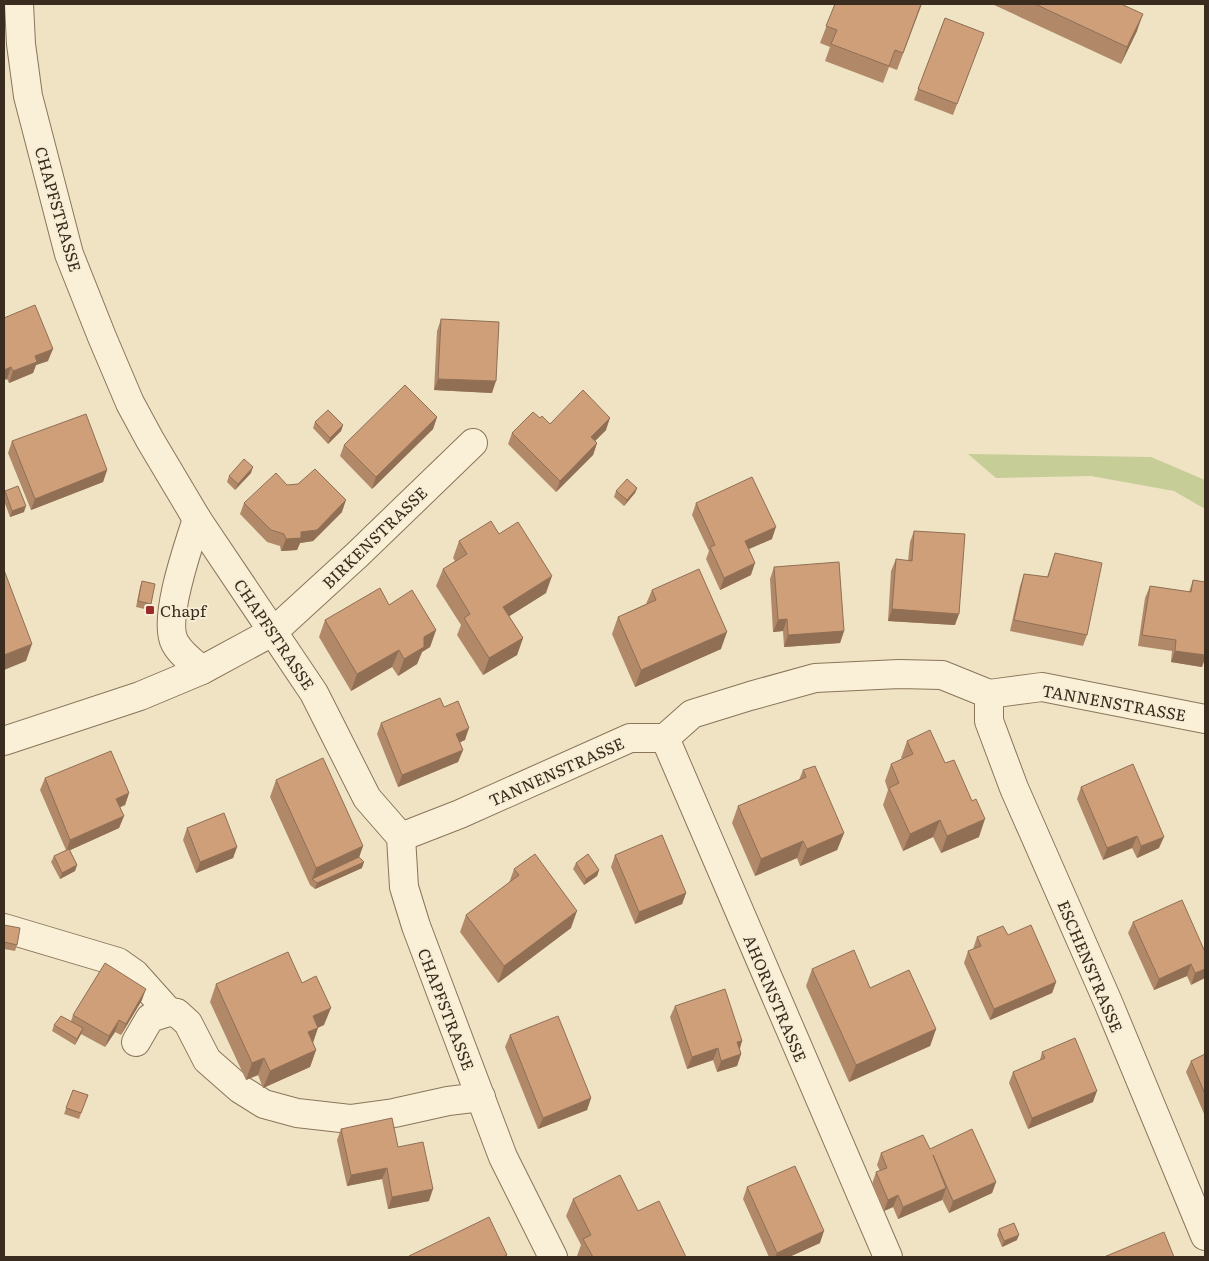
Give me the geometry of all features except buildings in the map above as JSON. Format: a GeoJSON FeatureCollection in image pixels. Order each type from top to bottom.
{"type":"FeatureCollection","features":[{"type":"Feature","properties":{"kind":"street","name":"CHAPFSTRASSE"},"geometry":{"type":"LineString","coordinates":[[19,4],[21,44],[28,96],[69,254],[130,403],[197,519],[274,631],[326,713],[367,798],[401,837],[404,887],[446,1010],[503,1157],[553,1257]]}},
{"type":"Feature","properties":{"kind":"street","name":"BIRKENSTRASSE"},"geometry":{"type":"LineString","coordinates":[[4,741],[133,698],[202,670],[274,631],[357,555],[473,443]]}},
{"type":"Feature","properties":{"kind":"street"},"geometry":{"type":"LineString","coordinates":[[197,519],[170,620],[174,642],[188,660],[202,670]]}},
{"type":"Feature","properties":{"kind":"street","name":"TANNENSTRASSE"},"geometry":{"type":"LineString","coordinates":[[401,837],[460,814],[630,738],[665,738],[692,714],[815,678],[900,674],[942,675],[989,694],[1042,687],[1205,719]]}},
{"type":"Feature","properties":{"kind":"street","name":"ESCHENSTRASSE"},"geometry":{"type":"LineString","coordinates":[[989,694],[989,721],[1014,788],[1108,1002],[1205,1236]]}},
{"type":"Feature","properties":{"kind":"street","name":"AHORNSTRASSE"},"geometry":{"type":"LineString","coordinates":[[665,738],[888,1257]]}},
{"type":"Feature","properties":{"kind":"street"},"geometry":{"type":"LineString","coordinates":[[4,928],[118,962],[140,979],[169,1012],[182,1016],[188,1023],[207,1060],[240,1089],[264,1104],[297,1113],[350,1119],[481,1097]]}},
{"type":"Feature","properties":{"kind":"street"},"geometry":{"type":"LineString","coordinates":[[136,1042],[150,1018],[169,1012]]}},
{"type":"Feature","properties":{"kind":"green space"},"geometry":{"type":"Polygon","coordinates":[[[968,454],[1151,457],[1205,480],[1205,509],[1174,491],[1091,476],[996,478],[968,454]]]}},
{"type":"Feature","properties":{"kind":"place","name":"Chapf"},"geometry":{"type":"Point","coordinates":[150,610]}}]}
